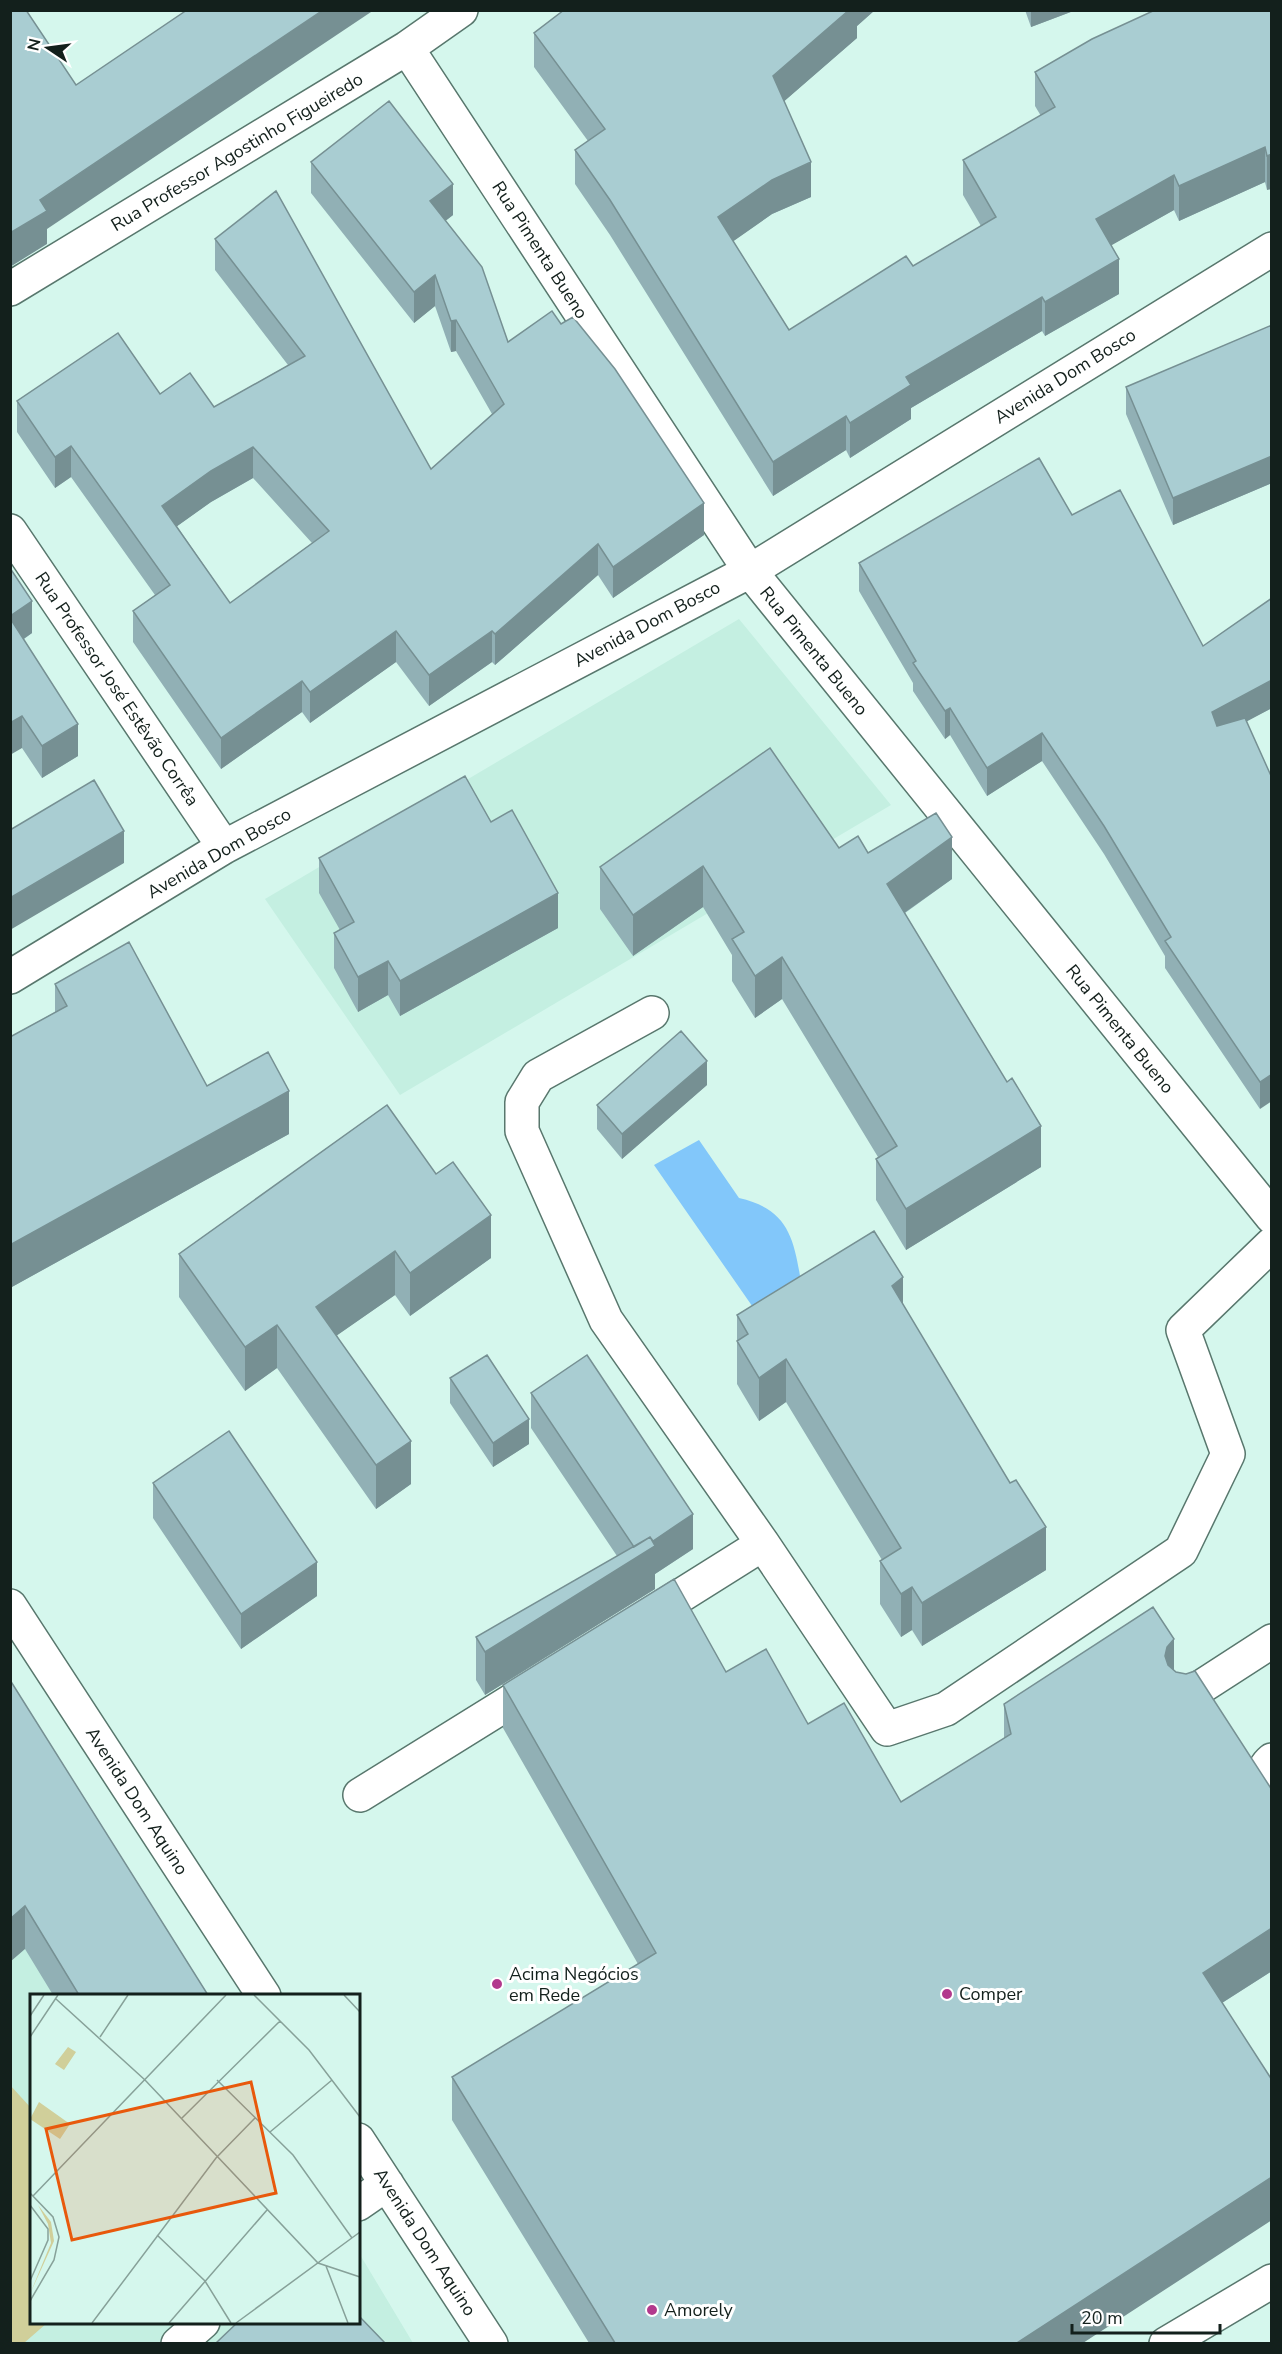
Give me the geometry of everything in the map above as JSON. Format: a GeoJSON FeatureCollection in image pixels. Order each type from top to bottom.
{"type":"FeatureCollection","features":[{"type":"Feature","properties":{"kind":"street","name":"Rua Professor Agostinho Figueiredo"},"geometry":{"type":"LineString","coordinates":[[10,289],[407,48],[461,10]]}},
{"type":"Feature","properties":{"kind":"street","name":"Rua Pimenta Bueno"},"geometry":{"type":"LineString","coordinates":[[407,48],[750,570],[1272,1217]]}},
{"type":"Feature","properties":{"kind":"street","name":"Avenida Dom Bosco"},"geometry":{"type":"LineString","coordinates":[[10,977],[224,847],[750,570],[1272,249]]}},
{"type":"Feature","properties":{"kind":"street","name":"Rua Professor José Estêvão Corrêa"},"geometry":{"type":"LineString","coordinates":[[10,531],[224,847]]}},
{"type":"Feature","properties":{"kind":"street"},"geometry":{"type":"LineString","coordinates":[[652,1013],[538,1076],[522,1102],[522,1131],[606,1320],[763,1544],[887,1729],[946,1709],[1180,1551],[1228,1454],[1183,1330],[1272,1244]]}},
{"type":"Feature","properties":{"kind":"street"},"geometry":{"type":"LineString","coordinates":[[622,1632],[763,1544]]}},
{"type":"Feature","properties":{"kind":"street","name":"Avenida Dom Aquino"},"geometry":{"type":"LineString","coordinates":[[10,1606],[263,1994]]}},
{"type":"Feature","properties":{"kind":"street"},"geometry":{"type":"LineString","coordinates":[[1184,1698],[1272,1641]]}},
{"type":"Feature","properties":{"kind":"street"},"geometry":{"type":"LineString","coordinates":[[360,1796],[572,1664]]}},
{"type":"Feature","properties":{"kind":"street","name":"Avenida Dom Aquino"},"geometry":{"type":"LineString","coordinates":[[360,2142],[491,2343]]}},
{"type":"Feature","properties":{"kind":"street"},"geometry":{"type":"LineString","coordinates":[[360,2203],[387,2184]]}},
{"type":"Feature","properties":{"kind":"street"},"geometry":{"type":"LineString","coordinates":[[1166,2343],[1272,2282]]}},
{"type":"Feature","properties":{"kind":"street"},"geometry":{"type":"LineString","coordinates":[[178,2343],[201,2324]]}},
{"type":"Feature","properties":{"kind":"shaded area"},"geometry":{"type":"Polygon","coordinates":[[[739,619],[891,805],[400,1095],[265,899],[739,619]]]}},
{"type":"Feature","properties":{"kind":"shaded area"},"geometry":{"type":"Polygon","coordinates":[[[10,1694],[198,1994],[30,1994],[30,2324],[360,2324],[360,2255],[413,2343],[11,2343],[10,1694]]]}},
{"type":"Feature","properties":{"kind":"shaded area"},"geometry":{"type":"Polygon","coordinates":[[[10,2085],[30,2107],[30,2324],[46,2324],[24,2343],[11,2343],[10,2085]]]}},
{"type":"Feature","properties":{"kind":"water"},"geometry":{"type":"Polygon","coordinates":[[[699,1140],[739,1198],[768,1210],[786,1228],[791,1239],[801,1282],[757,1313],[654,1165],[699,1140]]]}},
{"type":"Feature","properties":{"kind":"building"},"geometry":{"type":"Polygon","coordinates":[[[10,10],[26,10],[76,85],[187,10],[323,10],[40,200],[47,211],[10,233],[10,10]]]}},
{"type":"Feature","properties":{"kind":"building"},"geometry":{"type":"Polygon","coordinates":[[[564,10],[849,10],[773,76],[811,162],[772,180],[718,217],[789,330],[906,256],[913,266],[996,217],[963,160],[1055,107],[1035,72],[1092,39],[1155,10],[1272,10],[1272,154],[1267,156],[1265,147],[1179,186],[1174,175],[1096,219],[1119,259],[1045,302],[1042,297],[906,377],[911,385],[850,423],[846,416],[773,462],[610,200],[575,150],[605,129],[534,33],[564,10]]]}},
{"type":"Feature","properties":{"kind":"building"},"geometry":{"type":"Polygon","coordinates":[[[389,101],[453,184],[430,201],[482,267],[508,342],[552,311],[561,324],[573,317],[615,369],[704,503],[613,567],[598,544],[495,634],[492,631],[429,675],[396,631],[310,692],[302,681],[221,738],[133,611],[170,585],[71,446],[55,457],[17,401],[118,333],[160,394],[190,373],[214,407],[305,356],[215,239],[276,191],[431,469],[504,404],[456,320],[451,321],[435,275],[414,292],[311,162],[389,101]],[[253,447],[211,471],[162,506],[230,603],[329,531],[253,447]]]}},
{"type":"Feature","properties":{"kind":"building"},"geometry":{"type":"Polygon","coordinates":[[[1272,325],[1272,456],[1173,498],[1126,387],[1272,325]]]}},
{"type":"Feature","properties":{"kind":"building"},"geometry":{"type":"Polygon","coordinates":[[[1039,458],[1072,515],[1120,490],[1203,646],[1272,598],[1272,680],[1212,712],[1217,726],[1245,718],[1272,778],[1272,1074],[1260,1082],[1165,941],[1171,937],[1104,826],[1042,733],[987,768],[950,708],[945,711],[913,663],[916,661],[859,563],[1039,458]]]}},
{"type":"Feature","properties":{"kind":"building"},"geometry":{"type":"Polygon","coordinates":[[[10,568],[32,601],[10,616],[10,568]]]}},
{"type":"Feature","properties":{"kind":"building"},"geometry":{"type":"Polygon","coordinates":[[[10,618],[78,724],[42,746],[22,716],[10,723],[10,618]]]}},
{"type":"Feature","properties":{"kind":"building"},"geometry":{"type":"Polygon","coordinates":[[[770,748],[839,848],[858,836],[868,853],[936,813],[952,837],[887,884],[1007,1082],[1012,1078],[1041,1126],[906,1209],[876,1159],[897,1146],[782,957],[755,976],[732,939],[744,932],[703,866],[633,915],[600,867],[770,748]]]}},
{"type":"Feature","properties":{"kind":"building"},"geometry":{"type":"Polygon","coordinates":[[[465,776],[491,822],[512,810],[558,893],[400,981],[388,961],[358,977],[334,933],[354,922],[319,858],[465,776]]]}},
{"type":"Feature","properties":{"kind":"building"},"geometry":{"type":"Polygon","coordinates":[[[94,780],[124,831],[10,898],[10,830],[94,780]]]}},
{"type":"Feature","properties":{"kind":"building"},"geometry":{"type":"Polygon","coordinates":[[[129,942],[207,1086],[268,1052],[289,1091],[10,1245],[10,1037],[67,1006],[55,984],[129,942]]]}},
{"type":"Feature","properties":{"kind":"building"},"geometry":{"type":"Polygon","coordinates":[[[681,1031],[707,1061],[622,1134],[597,1105],[681,1031]]]}},
{"type":"Feature","properties":{"kind":"building"},"geometry":{"type":"Polygon","coordinates":[[[387,1105],[436,1174],[453,1162],[491,1215],[410,1273],[395,1251],[316,1307],[411,1441],[376,1465],[277,1325],[245,1347],[179,1254],[387,1105]]]}},
{"type":"Feature","properties":{"kind":"building"},"geometry":{"type":"Polygon","coordinates":[[[874,1231],[903,1277],[892,1286],[1010,1483],[1016,1480],[1046,1527],[922,1603],[912,1587],[901,1594],[880,1561],[901,1548],[786,1359],[759,1378],[737,1341],[748,1334],[737,1315],[874,1231]]]}},
{"type":"Feature","properties":{"kind":"building"},"geometry":{"type":"Polygon","coordinates":[[[487,1355],[529,1419],[493,1443],[450,1378],[487,1355]]]}},
{"type":"Feature","properties":{"kind":"building"},"geometry":{"type":"Polygon","coordinates":[[[587,1355],[693,1514],[653,1541],[650,1537],[634,1547],[531,1393],[587,1355]]]}},
{"type":"Feature","properties":{"kind":"building"},"geometry":{"type":"Polygon","coordinates":[[[229,1431],[317,1562],[241,1614],[153,1483],[229,1431]]]}},
{"type":"Feature","properties":{"kind":"building"},"geometry":{"type":"Polygon","coordinates":[[[650,1537],[655,1546],[485,1652],[476,1637],[650,1537]]]}},
{"type":"Feature","properties":{"kind":"building","name":"Comper"},"geometry":{"type":"Polygon","coordinates":[[[674,1579],[726,1672],[766,1649],[808,1724],[844,1703],[901,1802],[1011,1734],[1004,1704],[1153,1607],[1174,1639],[1167,1647],[1165,1656],[1168,1665],[1176,1672],[1186,1674],[1195,1671],[1272,1790],[1272,1928],[1203,1973],[1272,2080],[1272,2177],[1017,2343],[615,2343],[452,2077],[656,1953],[503,1685],[674,1579]]]}},
{"type":"Feature","properties":{"kind":"building"},"geometry":{"type":"Polygon","coordinates":[[[10,1680],[207,1994],[78,1994],[25,1906],[10,1919],[10,1680]]]}},
{"type":"Feature","properties":{"kind":"building"},"geometry":{"type":"Polygon","coordinates":[[[360,2317],[385,2343],[216,2343],[236,2324],[360,2324],[360,2317]]]}},
{"type":"Feature","properties":{"kind":"place","name":"Acima Negócios em Rede"},"geometry":{"type":"Point","coordinates":[497,1984]}},
{"type":"Feature","properties":{"kind":"place","name":"Comper"},"geometry":{"type":"Point","coordinates":[947,1994]}},
{"type":"Feature","properties":{"kind":"place","name":"Amorely"},"geometry":{"type":"Point","coordinates":[652,2310]}}]}
